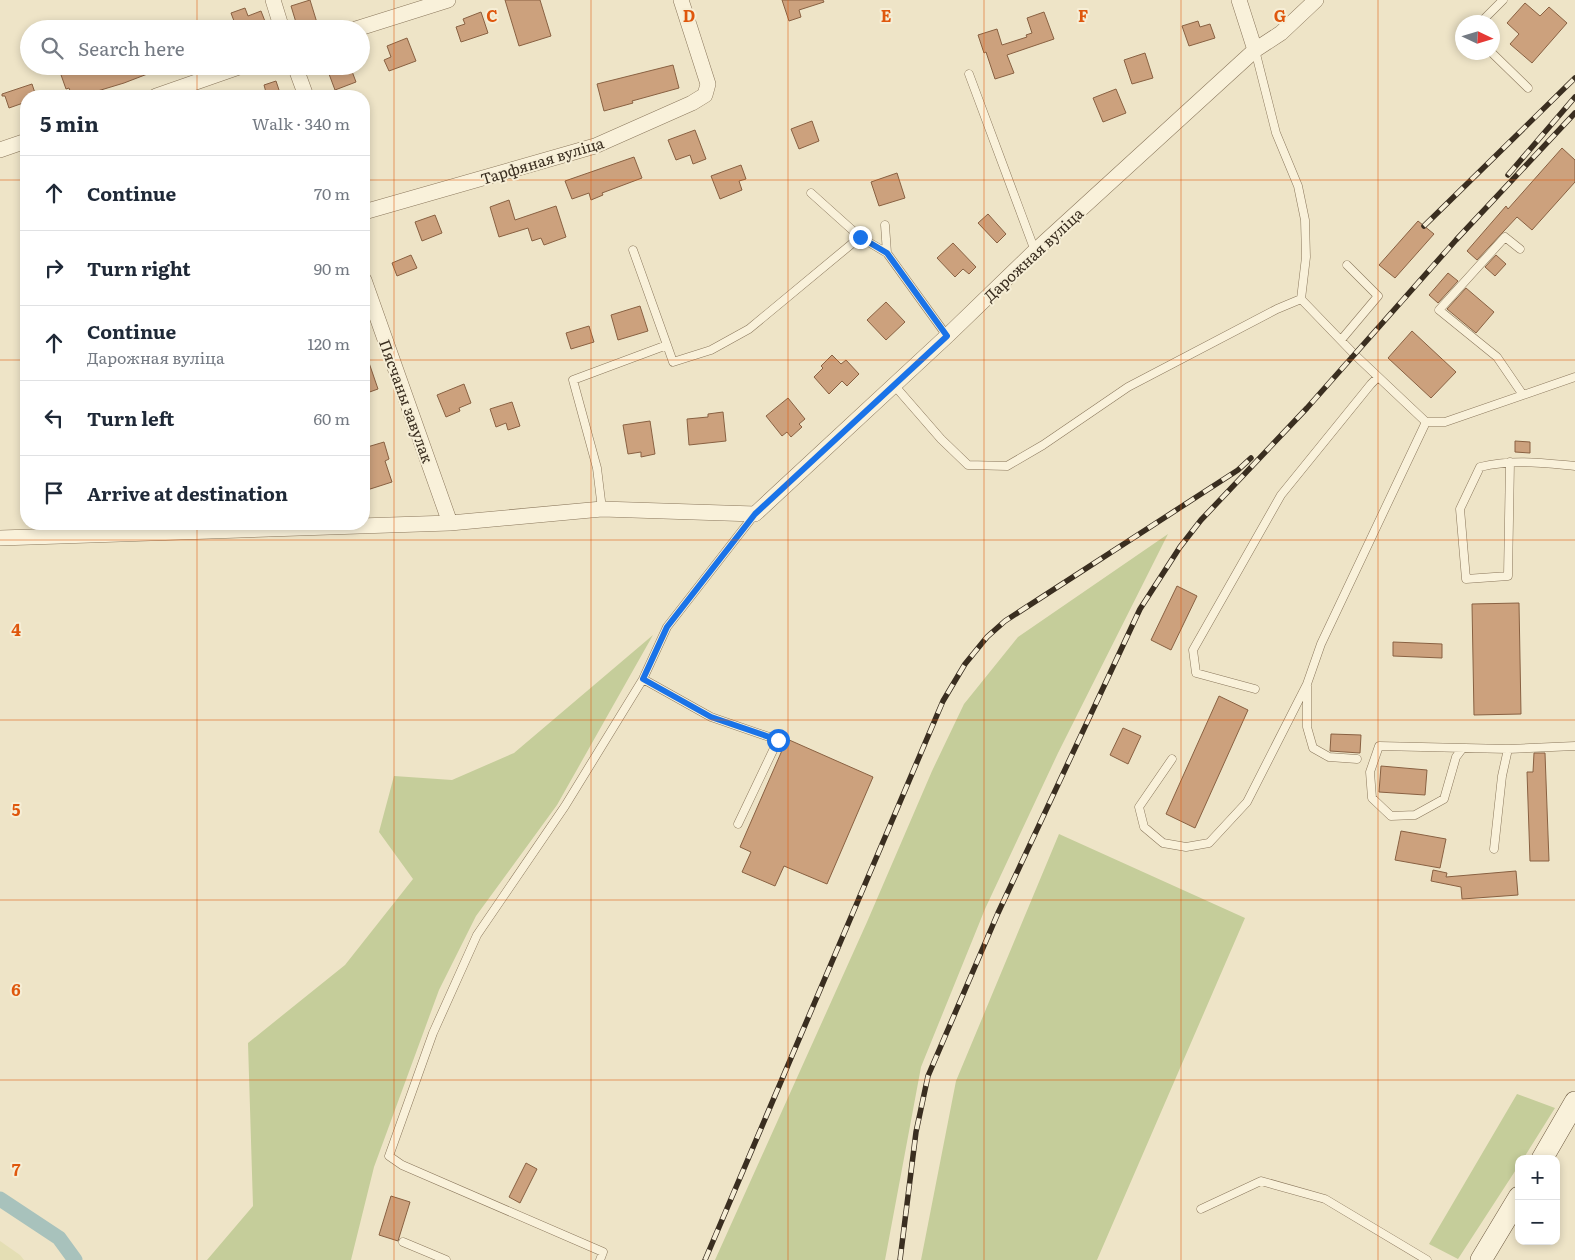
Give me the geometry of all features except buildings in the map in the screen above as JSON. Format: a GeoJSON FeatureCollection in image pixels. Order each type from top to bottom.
{"type":"FeatureCollection","features":[{"type":"Feature","properties":{"kind":"main road"},"geometry":{"type":"LineString","coordinates":[[1545,1155],[1573,1113]]}},
{"type":"Feature","properties":{"kind":"main road"},"geometry":{"type":"LineString","coordinates":[[1481,1260],[1518,1200]]}},
{"type":"Feature","properties":{"kind":"street"},"geometry":{"type":"LineString","coordinates":[[273,0],[279,20]]}},
{"type":"Feature","properties":{"kind":"street"},"geometry":{"type":"LineString","coordinates":[[370,25],[448,0]]}},
{"type":"Feature","properties":{"kind":"street","name":"Тарфяная вуліца"},"geometry":{"type":"LineString","coordinates":[[370,210],[595,146],[692,103],[705,95],[708,84],[681,0]]}},
{"type":"Feature","properties":{"kind":"street"},"geometry":{"type":"LineString","coordinates":[[1239,0],[1255,50]]}},
{"type":"Feature","properties":{"kind":"street","name":"Дарожная вуліца"},"geometry":{"type":"LineString","coordinates":[[755,514],[947,336],[1034,251],[1255,50],[1281,33],[1316,0]]}},
{"type":"Feature","properties":{"kind":"street"},"geometry":{"type":"LineString","coordinates":[[173,90],[216,75]]}},
{"type":"Feature","properties":{"kind":"street"},"geometry":{"type":"LineString","coordinates":[[298,75],[304,90]]}},
{"type":"Feature","properties":{"kind":"street"},"geometry":{"type":"LineString","coordinates":[[0,150],[20,143]]}},
{"type":"Feature","properties":{"kind":"street","name":"Пясчаны завулак"},"geometry":{"type":"LineString","coordinates":[[370,297],[450,523]]}},
{"type":"Feature","properties":{"kind":"street"},"geometry":{"type":"LineString","coordinates":[[370,526],[450,523],[602,509],[755,514]]}},
{"type":"Feature","properties":{"kind":"street"},"geometry":{"type":"LineString","coordinates":[[0,538],[240,530]]}},
{"type":"Feature","properties":{"kind":"lane"},"geometry":{"type":"LineString","coordinates":[[1488,15],[1503,0]]}},
{"type":"Feature","properties":{"kind":"lane"},"geometry":{"type":"LineString","coordinates":[[1255,50],[1276,133],[1298,186],[1305,220],[1306,257],[1301,299]]}},
{"type":"Feature","properties":{"kind":"lane"},"geometry":{"type":"LineString","coordinates":[[1499,60],[1528,88]]}},
{"type":"Feature","properties":{"kind":"lane"},"geometry":{"type":"LineString","coordinates":[[968,74],[1034,251]]}},
{"type":"Feature","properties":{"kind":"lane"},"geometry":{"type":"LineString","coordinates":[[811,193],[860,237],[887,253],[947,336]]}},
{"type":"Feature","properties":{"kind":"lane"},"geometry":{"type":"LineString","coordinates":[[885,224],[887,253]]}},
{"type":"Feature","properties":{"kind":"lane"},"geometry":{"type":"LineString","coordinates":[[1520,249],[1505,236],[1439,310],[1497,357],[1523,395]]}},
{"type":"Feature","properties":{"kind":"lane"},"geometry":{"type":"LineString","coordinates":[[633,250],[673,362],[711,350],[749,329],[860,237]]}},
{"type":"Feature","properties":{"kind":"lane"},"geometry":{"type":"LineString","coordinates":[[1341,340],[1378,296],[1347,265]]}},
{"type":"Feature","properties":{"kind":"lane"},"geometry":{"type":"LineString","coordinates":[[1301,299],[1378,377],[1426,422],[1445,422],[1575,377]]}},
{"type":"Feature","properties":{"kind":"lane"},"geometry":{"type":"LineString","coordinates":[[894,385],[941,439],[968,464],[1007,466],[1044,445],[1128,387],[1278,309],[1301,299]]}},
{"type":"Feature","properties":{"kind":"lane"},"geometry":{"type":"LineString","coordinates":[[602,509],[597,468],[573,380],[667,345]]}},
{"type":"Feature","properties":{"kind":"lane"},"geometry":{"type":"LineString","coordinates":[[1255,689],[1196,673],[1193,650],[1280,496],[1370,384],[1378,377]]}},
{"type":"Feature","properties":{"kind":"lane"},"geometry":{"type":"LineString","coordinates":[[1172,759],[1139,807],[1144,827],[1163,843],[1186,847],[1209,843],[1247,802],[1307,684],[1321,644],[1426,422]]}},
{"type":"Feature","properties":{"kind":"lane"},"geometry":{"type":"LineString","coordinates":[[1510,462],[1508,576],[1466,579],[1460,509],[1480,466],[1500,462],[1510,462],[1575,466]]}},
{"type":"Feature","properties":{"kind":"lane"},"geometry":{"type":"LineString","coordinates":[[600,1260],[603,1252],[402,1165],[389,1156],[433,1033],[477,935],[565,806],[643,679],[667,627],[755,514]]}},
{"type":"Feature","properties":{"kind":"lane"},"geometry":{"type":"LineString","coordinates":[[643,679],[711,717],[778,740],[738,824]]}},
{"type":"Feature","properties":{"kind":"lane"},"geometry":{"type":"LineString","coordinates":[[1307,684],[1307,726],[1313,748],[1328,756],[1357,759]]}},
{"type":"Feature","properties":{"kind":"lane"},"geometry":{"type":"LineString","coordinates":[[1462,749],[1456,757],[1444,798],[1415,815],[1391,816],[1372,798],[1370,772],[1379,746],[1508,749],[1575,746]]}},
{"type":"Feature","properties":{"kind":"lane"},"geometry":{"type":"LineString","coordinates":[[1494,849],[1502,776],[1508,749]]}},
{"type":"Feature","properties":{"kind":"lane"},"geometry":{"type":"LineString","coordinates":[[1201,1209],[1261,1181],[1325,1199],[1427,1260]]}},
{"type":"Feature","properties":{"kind":"lane"},"geometry":{"type":"LineString","coordinates":[[403,1242],[446,1260]]}},
{"type":"Feature","properties":{"kind":"shaded area"},"geometry":{"type":"Polygon","coordinates":[[[0,1241],[20,1255],[24,1260],[0,1260],[0,1241]]]}},
{"type":"Feature","properties":{"kind":"green space"},"geometry":{"type":"Polygon","coordinates":[[[1168,534],[1058,753],[985,909],[921,1067],[885,1260],[715,1260],[867,922],[932,771],[964,704],[1018,637],[1168,534]]]}},
{"type":"Feature","properties":{"kind":"green space"},"geometry":{"type":"Polygon","coordinates":[[[653,635],[557,805],[476,916],[439,990],[374,1167],[351,1260],[207,1260],[253,1206],[248,1043],[345,965],[413,879],[379,832],[394,776],[452,780],[514,753],[653,635]]]}},
{"type":"Feature","properties":{"kind":"green space"},"geometry":{"type":"Polygon","coordinates":[[[1059,834],[1245,918],[1097,1260],[921,1260],[956,1081],[1059,834]]]}},
{"type":"Feature","properties":{"kind":"green space"},"geometry":{"type":"Polygon","coordinates":[[[1517,1094],[1555,1108],[1526,1155],[1515,1155],[1515,1171],[1458,1259],[1429,1244],[1517,1094]]]}},
{"type":"Feature","properties":{"kind":"waterway"},"geometry":{"type":"LineString","coordinates":[[0,1199],[59,1238],[75,1260]]}},
{"type":"Feature","properties":{"kind":"railway"},"geometry":{"type":"LineString","coordinates":[[1424,226],[1575,78]]}},
{"type":"Feature","properties":{"kind":"railway"},"geometry":{"type":"LineString","coordinates":[[1508,175],[1575,97]]}},
{"type":"Feature","properties":{"kind":"railway"},"geometry":{"type":"LineString","coordinates":[[900,1260],[916,1132],[928,1076],[998,913],[1140,609],[1180,547],[1201,520],[1307,408],[1456,240],[1575,113]]}},
{"type":"Feature","properties":{"kind":"railway"},"geometry":{"type":"LineString","coordinates":[[705,1260],[943,701],[965,664],[987,637],[1005,621],[1238,470],[1251,458]]}},
{"type":"Feature","properties":{"kind":"route"},"geometry":{"type":"LineString","coordinates":[[778,740],[711,717],[643,679],[667,627],[755,514],[947,336],[887,253],[860,237]]}}]}
